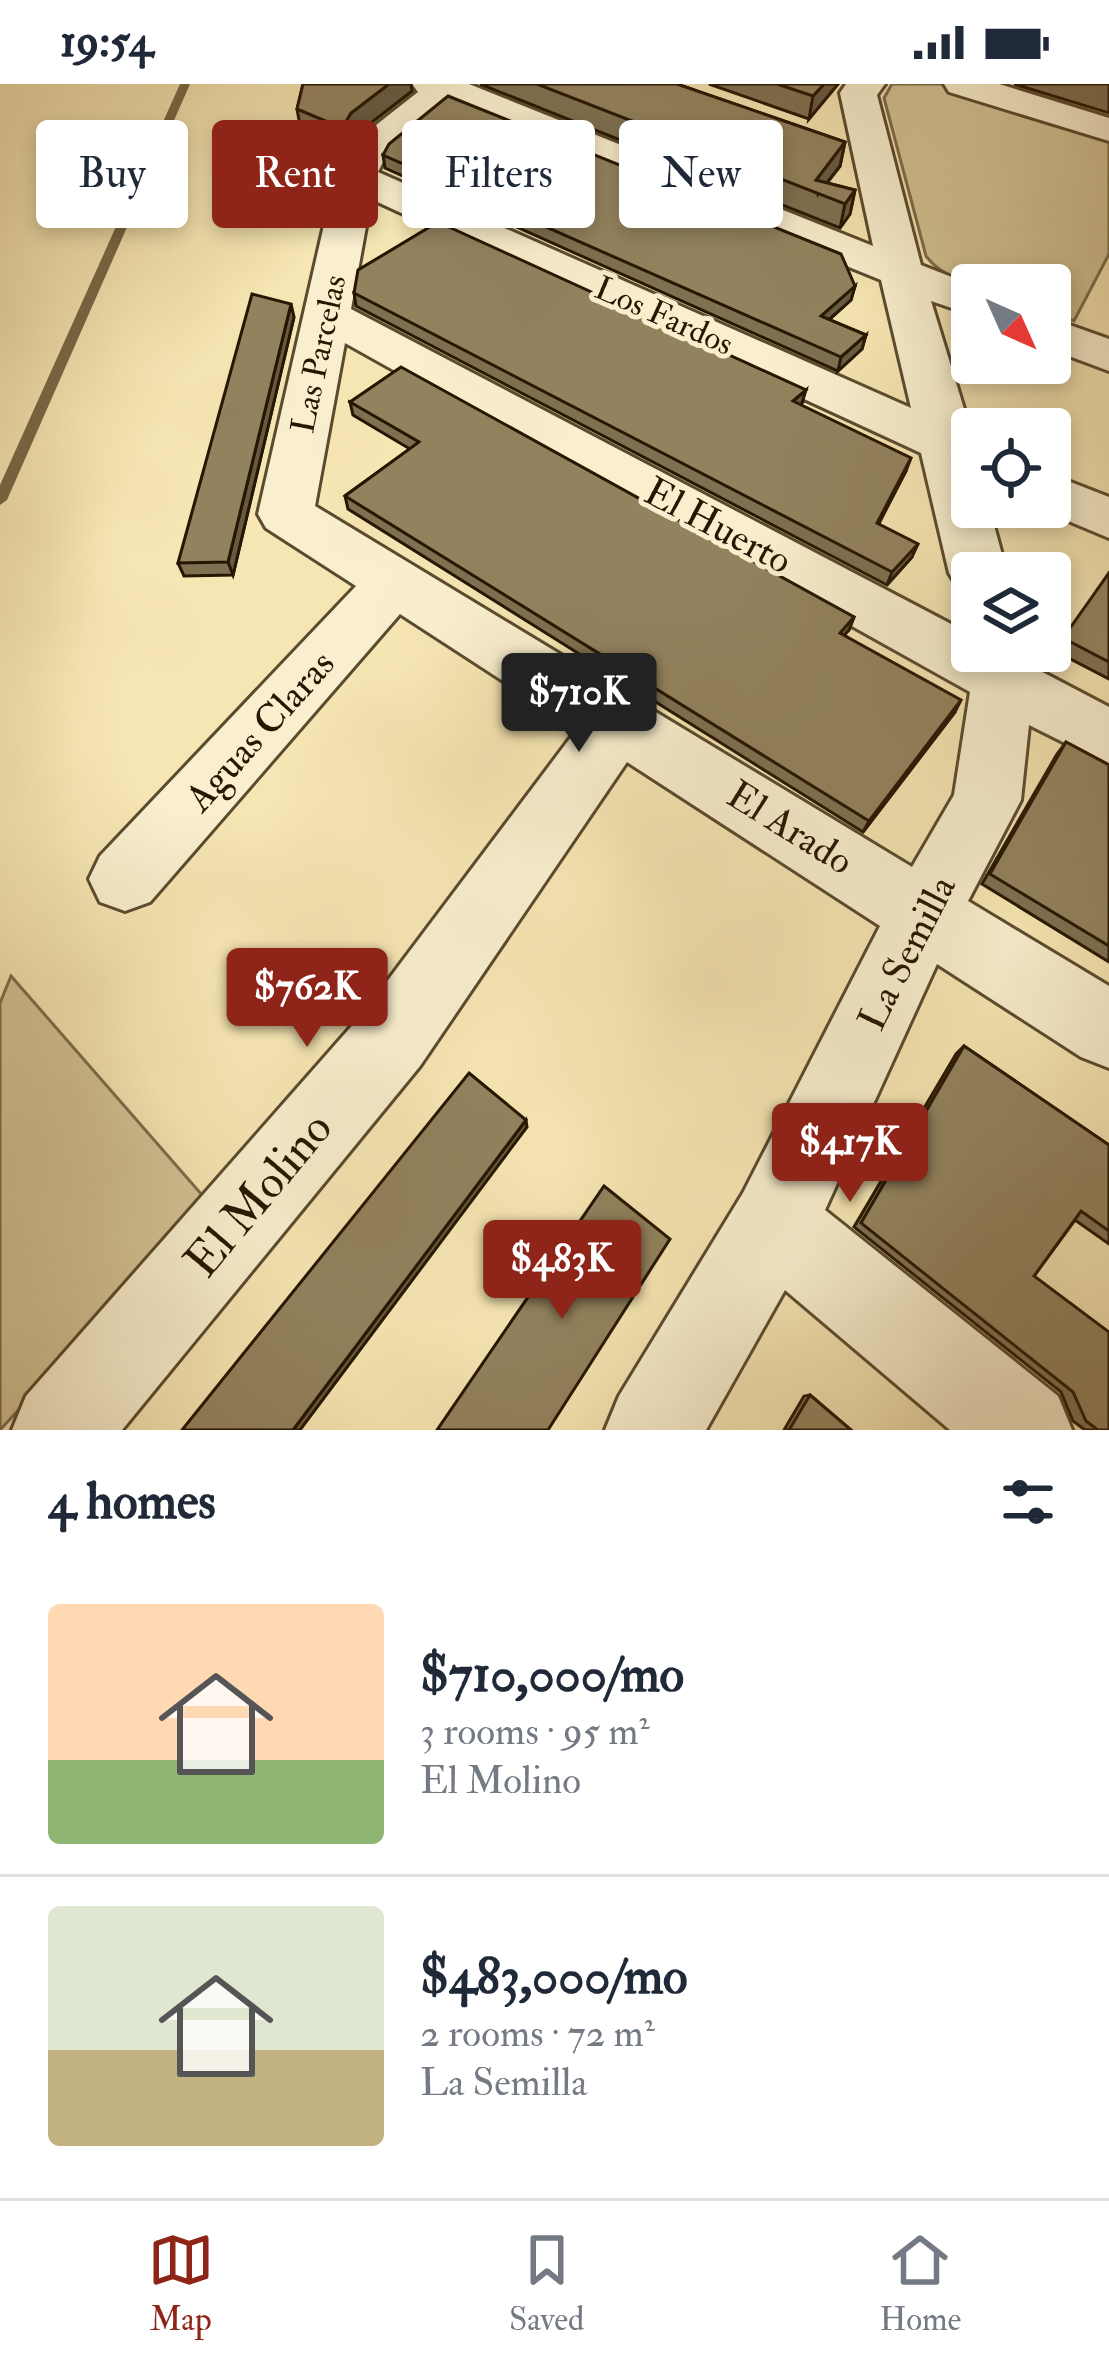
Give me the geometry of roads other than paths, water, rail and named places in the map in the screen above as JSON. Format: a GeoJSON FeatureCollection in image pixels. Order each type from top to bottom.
{"type":"FeatureCollection","features":[{"type":"Feature","properties":{"kind":"street"},"geometry":{"type":"LineString","coordinates":[[866,84],[858,93],[851,151],[905,274],[951,421]]}},
{"type":"Feature","properties":{"kind":"street"},"geometry":{"type":"LineString","coordinates":[[962,84],[1050,96],[1109,130]]}},
{"type":"Feature","properties":{"kind":"street"},"geometry":{"type":"LineString","coordinates":[[442,86],[951,293]]}},
{"type":"Feature","properties":{"kind":"street","name":"Las Parcelas"},"geometry":{"type":"LineString","coordinates":[[378,142],[442,86]]}},
{"type":"Feature","properties":{"kind":"street","name":"Los Fardos"},"geometry":{"type":"LineString","coordinates":[[378,188],[951,446]]}},
{"type":"Feature","properties":{"kind":"street","name":"Las Parcelas"},"geometry":{"type":"LineString","coordinates":[[286,514],[344,228]]}},
{"type":"Feature","properties":{"kind":"street","name":"El Huerto"},"geometry":{"type":"LineString","coordinates":[[326,314],[951,640]]}},
{"type":"Feature","properties":{"kind":"street"},"geometry":{"type":"LineString","coordinates":[[1071,341],[1109,356]]}},
{"type":"Feature","properties":{"kind":"street"},"geometry":{"type":"LineString","coordinates":[[1071,502],[1109,519]]}},
{"type":"Feature","properties":{"kind":"street","name":"El Arado"},"geometry":{"type":"LineString","coordinates":[[286,514],[1109,1030]]}},
{"type":"Feature","properties":{"kind":"street","name":"Aguas Claras"},"geometry":{"type":"LineString","coordinates":[[124,879],[394,583]]}},
{"type":"Feature","properties":{"kind":"street","name":"La Semilla"},"geometry":{"type":"LineString","coordinates":[[653,1430],[774,1224],[924,913],[987,800],[998,672]]}},
{"type":"Feature","properties":{"kind":"street","name":"El Huerto"},"geometry":{"type":"LineString","coordinates":[[1010,672],[1109,737]]}},
{"type":"Feature","properties":{"kind":"street","name":"El Molino"},"geometry":{"type":"LineString","coordinates":[[60,1430],[392,1039],[620,721]]}},
{"type":"Feature","properties":{"kind":"street"},"geometry":{"type":"LineString","coordinates":[[774,1224],[1024,1430]]}},
{"type":"Feature","properties":{"kind":"waterway"},"geometry":{"type":"LineString","coordinates":[[0,500],[185,84]]}}]}
